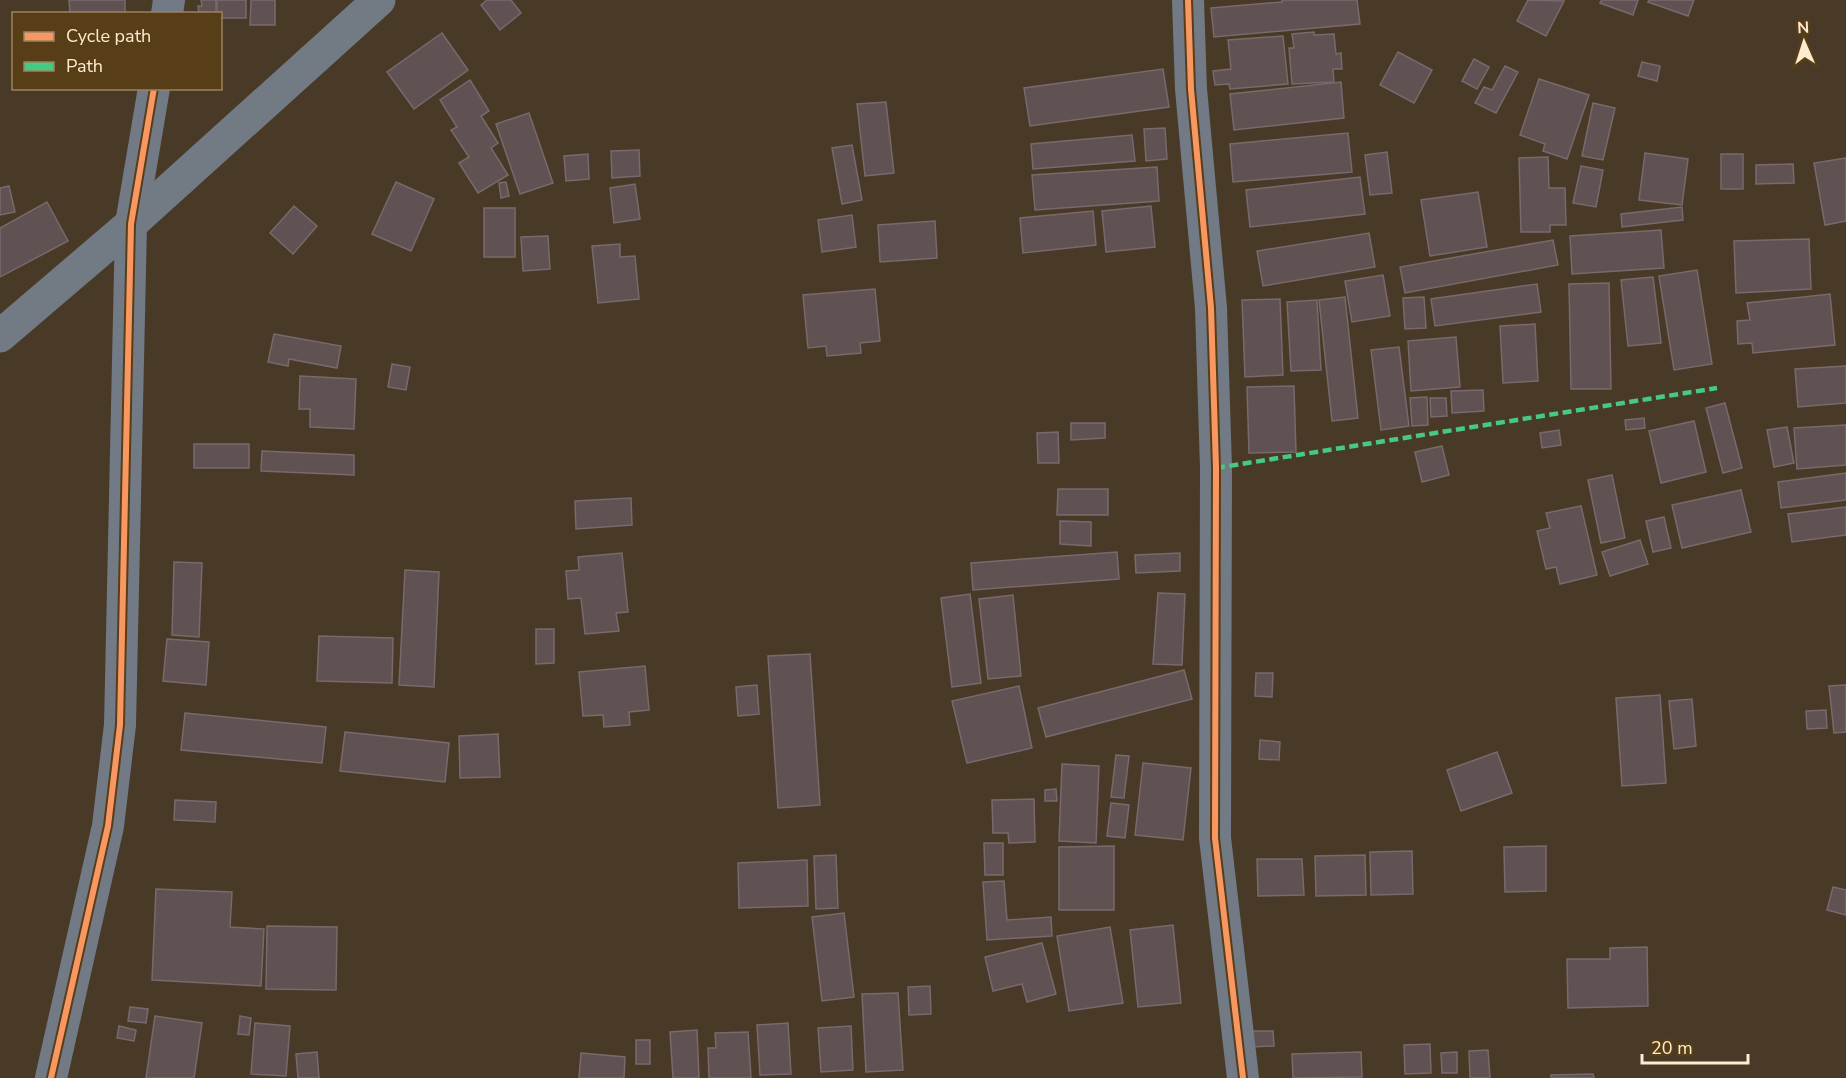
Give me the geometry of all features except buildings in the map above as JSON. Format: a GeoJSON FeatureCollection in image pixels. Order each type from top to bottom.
{"type":"FeatureCollection","features":[{"type":"Feature","properties":{"kind":"street"},"geometry":{"type":"LineString","coordinates":[[0,336],[131,224],[379,0]]}},
{"type":"Feature","properties":{"kind":"street"},"geometry":{"type":"LineString","coordinates":[[1188,0],[1191,89],[1212,331],[1216,468],[1215,838],[1243,1078]]}},
{"type":"Feature","properties":{"kind":"street"},"geometry":{"type":"LineString","coordinates":[[51,1078],[108,826],[120,724],[131,224],[154,90]]}},
{"type":"Feature","properties":{"kind":"marked path"},"geometry":{"type":"LineString","coordinates":[[1216,468],[1717,388]]}},
{"type":"Feature","properties":{"kind":"cycle path"},"geometry":{"type":"LineString","coordinates":[[1188,0],[1191,89],[1211,308],[1216,468],[1215,838],[1243,1078]]}},
{"type":"Feature","properties":{"kind":"cycle path"},"geometry":{"type":"LineString","coordinates":[[51,1078],[108,826],[120,725],[131,224],[154,90]]}}]}
